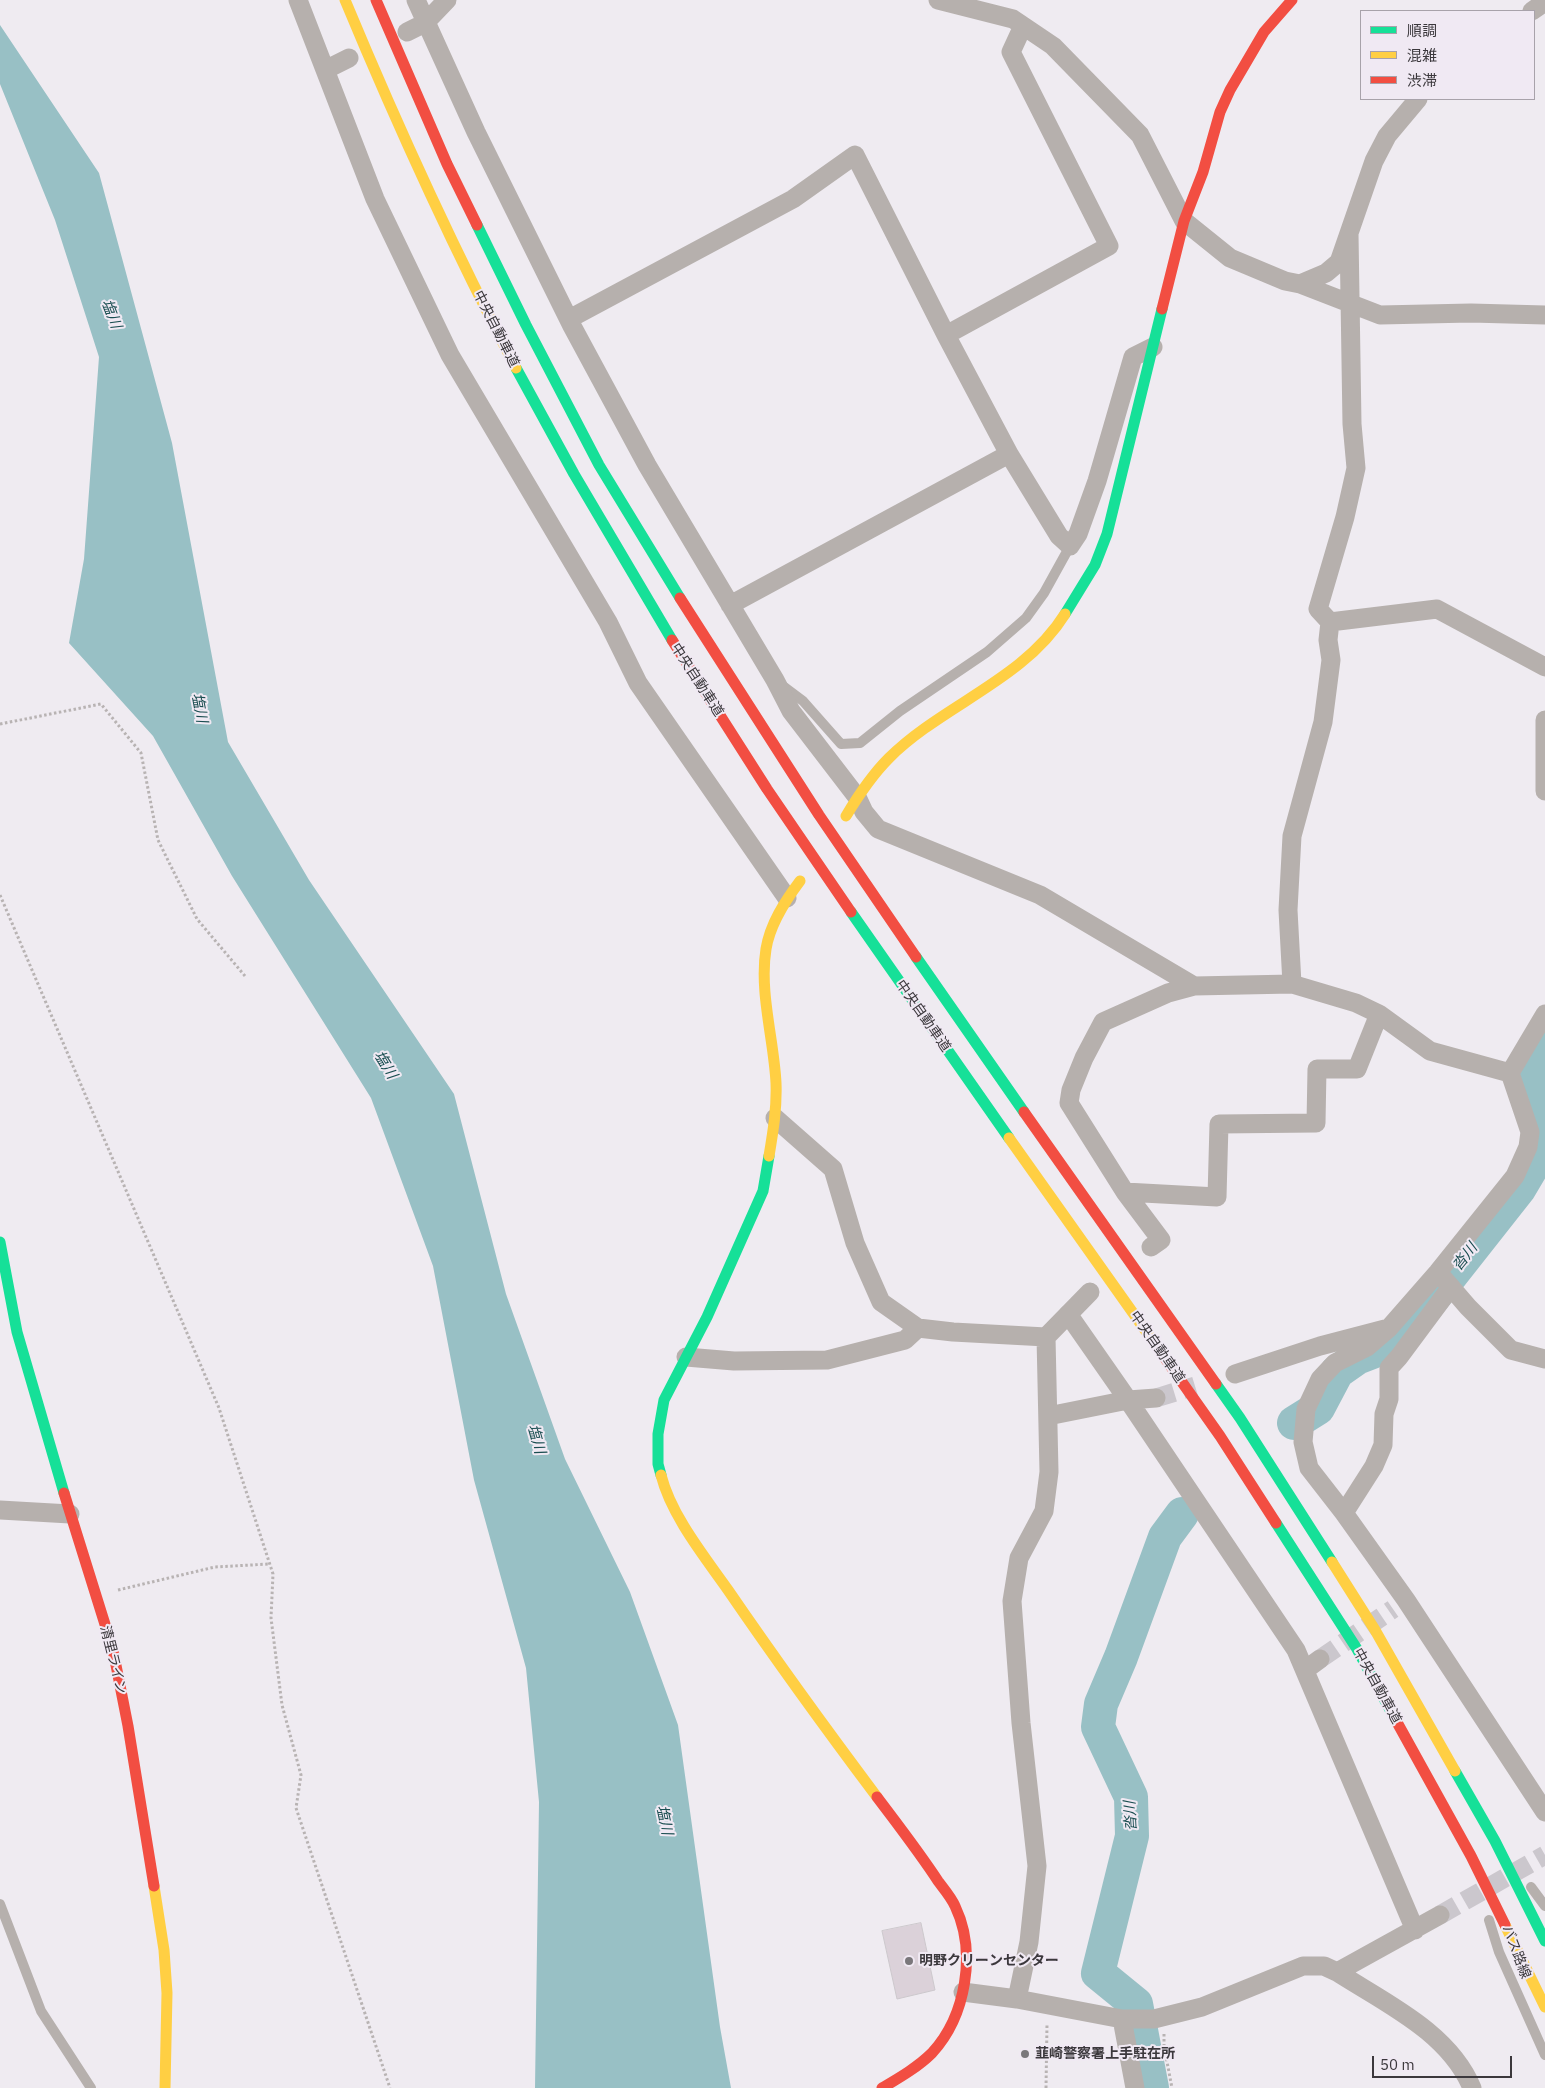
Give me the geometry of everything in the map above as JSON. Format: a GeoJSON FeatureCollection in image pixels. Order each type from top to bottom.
{"type":"FeatureCollection","features":[{"type":"Feature","properties":{"kind":"main road","name":"中央自動車道"},"geometry":{"type":"LineString","coordinates":[[345,0],[420,175],[503,346],[577,480],[663,627],[798,837],[1220,1436],[1274,1518],[1357,1649],[1471,1856],[1545,2007]]}},
{"type":"Feature","properties":{"kind":"main road","name":"中央自動車道"},"geometry":{"type":"LineString","coordinates":[[376,0],[447,164],[526,325],[600,465],[685,606],[819,815],[912,952],[1240,1418],[1375,1630],[1495,1841],[1545,1941]]}},
{"type":"Feature","properties":{"kind":"main road"},"geometry":{"type":"LineString","coordinates":[[846,816],[857,797],[889,758],[922,731],[1033,652],[1054,631],[1095,565],[1107,534],[1184,221],[1203,172],[1220,112],[1230,90],[1264,32],[1292,0]]}},
{"type":"Feature","properties":{"kind":"main road"},"geometry":{"type":"LineString","coordinates":[[800,881],[787,898],[776,919],[766,949],[765,982],[774,1054],[775,1118],[764,1191],[707,1318],[664,1400],[658,1434],[658,1464],[662,1483],[677,1512],[703,1554],[784,1672],[928,1866],[955,1906],[964,1935],[968,1962],[958,2011],[948,2033],[931,2054],[904,2075],[882,2088]]}},
{"type":"Feature","properties":{"kind":"main road","name":"清里ライン"},"geometry":{"type":"LineString","coordinates":[[0,1242],[17,1332],[70,1514],[114,1650],[164,1950],[167,1993],[165,2088]]}},
{"type":"Feature","properties":{"kind":"street"},"geometry":{"type":"LineString","coordinates":[[298,0],[375,199],[450,355],[608,622],[638,683],[787,898]]}},
{"type":"Feature","properties":{"kind":"street"},"geometry":{"type":"LineString","coordinates":[[416,0],[425,23],[569,319],[647,464],[775,680],[791,711],[857,797],[864,812],[878,829],[1040,895],[1194,986]]}},
{"type":"Feature","properties":{"kind":"street"},"geometry":{"type":"LineString","coordinates":[[407,32],[425,23],[447,0]]}},
{"type":"Feature","properties":{"kind":"street"},"geometry":{"type":"LineString","coordinates":[[938,0],[1013,19],[1053,46],[1140,135],[1184,221],[1230,258],[1285,281],[1300,284],[1380,315],[1471,313],[1545,316]]}},
{"type":"Feature","properties":{"kind":"street"},"geometry":{"type":"LineString","coordinates":[[1533,10],[1545,2]]}},
{"type":"Feature","properties":{"kind":"street"},"geometry":{"type":"LineString","coordinates":[[946,335],[1108,246],[1011,52],[1024,26]]}},
{"type":"Feature","properties":{"kind":"street"},"geometry":{"type":"LineString","coordinates":[[325,70],[349,58]]}},
{"type":"Feature","properties":{"kind":"street"},"geometry":{"type":"LineString","coordinates":[[1300,284],[1326,273],[1339,262],[1374,161],[1387,136],[1417,100]]}},
{"type":"Feature","properties":{"kind":"street"},"geometry":{"type":"LineString","coordinates":[[569,319],[793,199],[856,155],[946,335],[1009,454],[1059,536],[1070,546],[1078,534],[1097,481],[1133,357],[1152,347]]}},
{"type":"Feature","properties":{"kind":"street"},"geometry":{"type":"LineString","coordinates":[[1292,984],[1288,910],[1292,836],[1323,722],[1331,660],[1328,640],[1330,622],[1318,609],[1345,517],[1356,468],[1352,424],[1349,234]]}},
{"type":"Feature","properties":{"kind":"street"},"geometry":{"type":"LineString","coordinates":[[730,605],[1009,454]]}},
{"type":"Feature","properties":{"kind":"street"},"geometry":{"type":"LineString","coordinates":[[1330,622],[1437,609],[1545,667]]}},
{"type":"Feature","properties":{"kind":"street"},"geometry":{"type":"LineString","coordinates":[[1545,720],[1545,791]]}},
{"type":"Feature","properties":{"kind":"street"},"geometry":{"type":"LineString","coordinates":[[1151,1247],[1161,1240],[1125,1192],[1069,1103],[1071,1090],[1084,1058],[1102,1022],[1168,993],[1194,986],[1292,984],[1356,1003],[1379,1014],[1430,1051],[1510,1073]]}},
{"type":"Feature","properties":{"kind":"street"},"geometry":{"type":"LineString","coordinates":[[1125,1192],[1217,1197],[1219,1124],[1316,1123],[1317,1069],[1357,1069],[1379,1014]]}},
{"type":"Feature","properties":{"kind":"street"},"geometry":{"type":"LineString","coordinates":[[1545,1014],[1510,1073],[1530,1132],[1528,1147],[1515,1176],[1438,1272],[1394,1322],[1367,1347],[1335,1363],[1320,1379],[1306,1408],[1302,1442],[1309,1468],[1344,1513],[1399,1604],[1545,1812]]}},
{"type":"Feature","properties":{"kind":"street"},"geometry":{"type":"LineString","coordinates":[[775,1118],[833,1168],[855,1243],[881,1302],[918,1328],[953,1332],[1046,1337]]}},
{"type":"Feature","properties":{"kind":"street"},"geometry":{"type":"LineString","coordinates":[[1438,1272],[1511,1350],[1545,1359]]}},
{"type":"Feature","properties":{"kind":"street"},"geometry":{"type":"LineString","coordinates":[[1344,1513],[1374,1466],[1382,1445],[1384,1414],[1389,1399],[1389,1368],[1451,1287]]}},
{"type":"Feature","properties":{"kind":"street"},"geometry":{"type":"LineString","coordinates":[[1017,1999],[1029,1942],[1037,1866],[1021,1723],[1012,1601],[1019,1558],[1044,1511],[1049,1472],[1046,1337],[1090,1292]]}},
{"type":"Feature","properties":{"kind":"street"},"geometry":{"type":"LineString","coordinates":[[1068,1314],[1296,1650],[1415,1930]]}},
{"type":"Feature","properties":{"kind":"street"},"geometry":{"type":"LineString","coordinates":[[1235,1374],[1394,1322],[1426,1321]]}},
{"type":"Feature","properties":{"kind":"street"},"geometry":{"type":"LineString","coordinates":[[686,1357],[734,1361],[827,1360],[904,1340],[918,1328]]}},
{"type":"Feature","properties":{"kind":"street"},"geometry":{"type":"LineString","coordinates":[[1048,1416],[1128,1400],[1156,1398]]}},
{"type":"Feature","properties":{"kind":"street"},"geometry":{"type":"LineString","coordinates":[[0,1510],[70,1514]]}},
{"type":"Feature","properties":{"kind":"street"},"geometry":{"type":"LineString","coordinates":[[1305,1670],[1320,1659]]}},
{"type":"Feature","properties":{"kind":"street"},"geometry":{"type":"LineString","coordinates":[[1337,1972],[1440,1916]]}},
{"type":"Feature","properties":{"kind":"street"},"geometry":{"type":"LineString","coordinates":[[963,1992],[1017,1999],[1126,2019],[1158,2018],[1202,2007],[1303,1966],[1324,1966],[1337,1972],[1419,2025],[1452,2053],[1472,2088]]}},
{"type":"Feature","properties":{"kind":"street"},"geometry":{"type":"LineString","coordinates":[[1126,2019],[1135,2088]]}},
{"type":"Feature","properties":{"kind":"lane"},"geometry":{"type":"LineString","coordinates":[[775,680],[802,701],[841,744],[860,743],[900,711],[987,652],[1026,618],[1044,593],[1070,546]]}},
{"type":"Feature","properties":{"kind":"lane"},"geometry":{"type":"LineString","coordinates":[[1495,1841],[1545,1906]]}},
{"type":"Feature","properties":{"kind":"lane","name":"バス路線"},"geometry":{"type":"LineString","coordinates":[[1471,1856],[1499,1952],[1545,2055]]}},
{"type":"Feature","properties":{"kind":"lane"},"geometry":{"type":"LineString","coordinates":[[0,1904],[41,2011],[91,2088]]}},
{"type":"Feature","properties":{"kind":"path"},"geometry":{"type":"LineString","coordinates":[[0,724],[101,704],[141,753],[158,840],[197,919],[245,976]]}},
{"type":"Feature","properties":{"kind":"path"},"geometry":{"type":"LineString","coordinates":[[0,895],[219,1408],[270,1564],[273,1574],[270,1618],[282,1705],[302,1775],[296,1808],[390,2088]]}},
{"type":"Feature","properties":{"kind":"path"},"geometry":{"type":"LineString","coordinates":[[96,1595],[215,1567],[270,1564]]}},
{"type":"Feature","properties":{"kind":"path"},"geometry":{"type":"LineString","coordinates":[[1046,2088],[1047,2005]]}},
{"type":"Feature","properties":{"kind":"path"},"geometry":{"type":"LineString","coordinates":[[1158,2018],[1172,2088]]}},
{"type":"Feature","properties":{"kind":"water","name":"塩川"},"geometry":{"type":"Polygon","coordinates":[[[0,25],[99,173],[172,443],[228,742],[309,880],[454,1094],[506,1294],[565,1459],[630,1592],[678,1725],[720,2027],[731,2088],[535,2088],[539,1802],[526,1668],[474,1480],[433,1266],[371,1098],[232,876],[153,736],[69,643],[84,559],[99,357],[55,220],[0,84],[0,25]]]}},
{"type":"Feature","properties":{"kind":"building","name":"明野クリーンセンター"},"geometry":{"type":"Polygon","coordinates":[[[921,1923],[935,1990],[897,1999],[882,1931],[921,1923]]]}},
{"type":"Feature","properties":{"kind":"waterway","name":"沓川"},"geometry":{"type":"LineString","coordinates":[[1294,1423],[1318,1408],[1337,1372],[1357,1358],[1383,1348],[1404,1335],[1519,1189],[1541,1152],[1543,1140],[1529,1091],[1528,1077],[1545,1042]]}},
{"type":"Feature","properties":{"kind":"waterway","name":"沓川"},"geometry":{"type":"LineString","coordinates":[[1152,2088],[1136,2004],[1098,1973],[1132,1836],[1131,1797],[1098,1727],[1101,1704],[1121,1657],[1165,1537],[1182,1514]]}},
{"type":"Feature","properties":{"kind":"tunnel"},"geometry":{"type":"LineString","coordinates":[[1156,1398],[1195,1386]]}},
{"type":"Feature","properties":{"kind":"tunnel"},"geometry":{"type":"LineString","coordinates":[[1320,1659],[1393,1609]]}},
{"type":"Feature","properties":{"kind":"tunnel"},"geometry":{"type":"LineString","coordinates":[[1440,1915],[1545,1855]]}},
{"type":"Feature","properties":{"kind":"traffic: fast"},"geometry":{"type":"LineString","coordinates":[[477,225],[526,325],[599,465],[680,598]]}},
{"type":"Feature","properties":{"kind":"traffic: fast"},"geometry":{"type":"LineString","coordinates":[[1065,614],[1095,565],[1107,534],[1162,309]]}},
{"type":"Feature","properties":{"kind":"traffic: fast"},"geometry":{"type":"LineString","coordinates":[[516,368],[574,474],[672,640]]}},
{"type":"Feature","properties":{"kind":"traffic: fast"},"geometry":{"type":"LineString","coordinates":[[851,912],[1009,1138]]}},
{"type":"Feature","properties":{"kind":"traffic: fast"},"geometry":{"type":"LineString","coordinates":[[916,957],[1024,1112]]}},
{"type":"Feature","properties":{"kind":"traffic: fast"},"geometry":{"type":"LineString","coordinates":[[661,1475],[658,1464],[658,1434],[664,1400],[707,1317],[763,1191],[769,1156]]}},
{"type":"Feature","properties":{"kind":"traffic: fast"},"geometry":{"type":"LineString","coordinates":[[0,1242],[17,1332],[64,1493]]}},
{"type":"Feature","properties":{"kind":"traffic: fast"},"geometry":{"type":"LineString","coordinates":[[1216,1384],[1240,1418],[1332,1562]]}},
{"type":"Feature","properties":{"kind":"traffic: fast"},"geometry":{"type":"LineString","coordinates":[[1276,1523],[1357,1649],[1393,1715]]}},
{"type":"Feature","properties":{"kind":"traffic: fast"},"geometry":{"type":"LineString","coordinates":[[1455,1771],[1495,1841],[1545,1941]]}},
{"type":"Feature","properties":{"kind":"traffic: slow"},"geometry":{"type":"LineString","coordinates":[[345,0],[426,186],[516,368]]}},
{"type":"Feature","properties":{"kind":"traffic: slow"},"geometry":{"type":"LineString","coordinates":[[846,816],[877,771],[889,758],[933,722],[982,691],[1028,657],[1048,637],[1065,614]]}},
{"type":"Feature","properties":{"kind":"traffic: slow"},"geometry":{"type":"LineString","coordinates":[[769,1156],[776,1092],[775,1067],[764,982],[764,965],[771,931],[779,913],[800,881]]}},
{"type":"Feature","properties":{"kind":"traffic: slow"},"geometry":{"type":"LineString","coordinates":[[1009,1138],[1160,1351]]}},
{"type":"Feature","properties":{"kind":"traffic: slow"},"geometry":{"type":"LineString","coordinates":[[661,1475],[672,1505],[699,1549],[801,1694],[877,1797]]}},
{"type":"Feature","properties":{"kind":"traffic: slow"},"geometry":{"type":"LineString","coordinates":[[1332,1562],[1375,1630],[1455,1771]]}},
{"type":"Feature","properties":{"kind":"traffic: slow"},"geometry":{"type":"LineString","coordinates":[[154,1886],[164,1950],[167,1993],[165,2088]]}},
{"type":"Feature","properties":{"kind":"traffic: slow"},"geometry":{"type":"LineString","coordinates":[[1505,1925],[1545,2007]]}},
{"type":"Feature","properties":{"kind":"traffic: jam"},"geometry":{"type":"LineString","coordinates":[[376,0],[447,164],[477,225]]}},
{"type":"Feature","properties":{"kind":"traffic: jam"},"geometry":{"type":"LineString","coordinates":[[1162,309],[1184,221],[1203,172],[1220,112],[1230,90],[1264,32],[1292,0]]}},
{"type":"Feature","properties":{"kind":"traffic: jam"},"geometry":{"type":"LineString","coordinates":[[680,598],[819,815],[916,957]]}},
{"type":"Feature","properties":{"kind":"traffic: jam"},"geometry":{"type":"LineString","coordinates":[[672,640],[767,789],[851,912]]}},
{"type":"Feature","properties":{"kind":"traffic: jam"},"geometry":{"type":"LineString","coordinates":[[1024,1112],[1216,1384]]}},
{"type":"Feature","properties":{"kind":"traffic: jam"},"geometry":{"type":"LineString","coordinates":[[1160,1351],[1220,1436],[1276,1523]]}},
{"type":"Feature","properties":{"kind":"traffic: jam"},"geometry":{"type":"LineString","coordinates":[[64,1493],[113,1650],[128,1726],[154,1886]]}},
{"type":"Feature","properties":{"kind":"traffic: jam"},"geometry":{"type":"LineString","coordinates":[[1393,1715],[1471,1856],[1505,1925]]}},
{"type":"Feature","properties":{"kind":"traffic: jam"},"geometry":{"type":"LineString","coordinates":[[877,1797],[953,1903],[962,1924],[966,1963],[960,2002],[944,2038],[921,2063],[882,2088]]}},
{"type":"Feature","properties":{"kind":"place","name":"明野クリーンセンター"},"geometry":{"type":"Point","coordinates":[909,1961]}},
{"type":"Feature","properties":{"kind":"place","name":"韮崎警察署上手駐在所"},"geometry":{"type":"Point","coordinates":[1025,2054]}}]}
